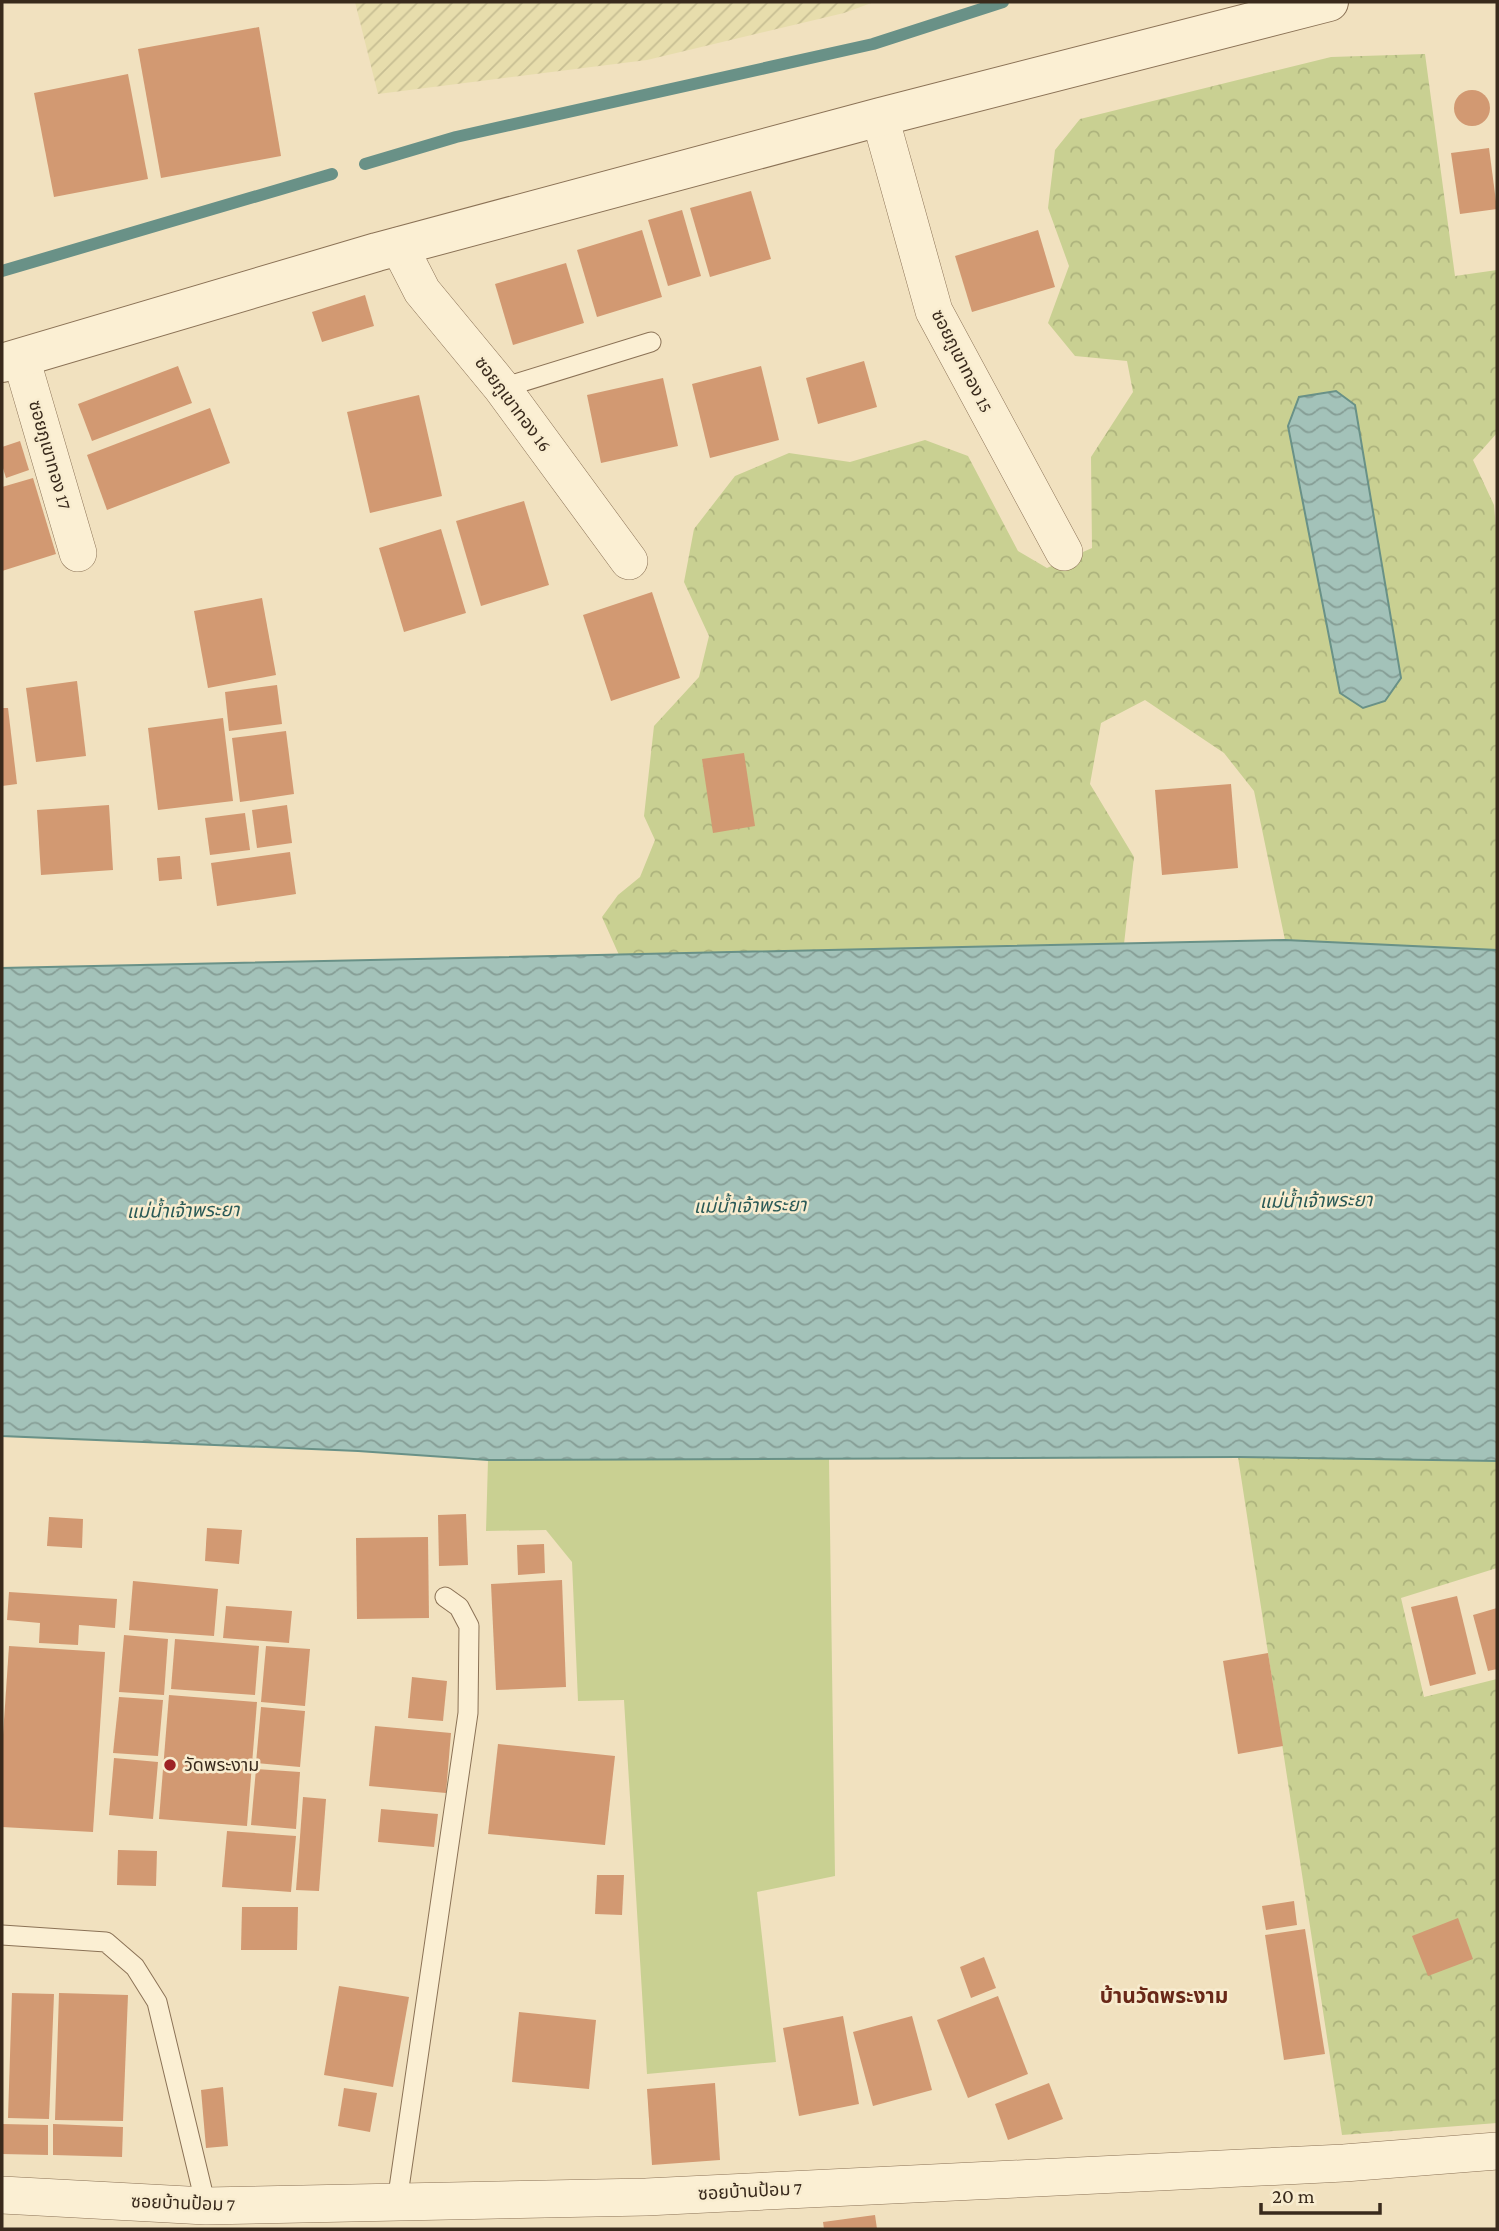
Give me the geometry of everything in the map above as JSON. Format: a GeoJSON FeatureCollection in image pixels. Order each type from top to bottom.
{"type":"FeatureCollection","features":[{"type":"Feature","properties":{"kind":"street"},"geometry":{"type":"LineString","coordinates":[[12,361],[398,246],[880,117],[1329,2]]}},
{"type":"Feature","properties":{"kind":"street","name":"ซอยภูเขาทอง 15"},"geometry":{"type":"LineString","coordinates":[[880,117],[934,311],[1064,552]]}},
{"type":"Feature","properties":{"kind":"street","name":"ซอยภูเขาทอง 16"},"geometry":{"type":"LineString","coordinates":[[398,246],[422,291],[502,388],[629,561]]}},
{"type":"Feature","properties":{"kind":"street","name":"ซอยภูเขาทอง 17"},"geometry":{"type":"LineString","coordinates":[[12,361],[78,553]]}},
{"type":"Feature","properties":{"kind":"street","name":"ซอยบ้านป้อม 7"},"geometry":{"type":"LineString","coordinates":[[2,2195],[208,2217],[397,2202],[646,2197],[1344,2163],[1497,2151]]}},
{"type":"Feature","properties":{"kind":"lane"},"geometry":{"type":"LineString","coordinates":[[502,388],[651,342]]}},
{"type":"Feature","properties":{"kind":"lane"},"geometry":{"type":"LineString","coordinates":[[397,2202],[468,1713],[469,1626],[459,1607],[445,1597]]}},
{"type":"Feature","properties":{"kind":"lane"},"geometry":{"type":"LineString","coordinates":[[2,1936],[106,1942],[135,1967],[157,2002],[208,2217]]}},
{"type":"Feature","properties":{"kind":"shaded area"},"geometry":{"type":"Polygon","coordinates":[[[355,2],[874,2],[844,13],[647,60],[378,94],[355,2]]]}},
{"type":"Feature","properties":{"kind":"green space"},"geometry":{"type":"Polygon","coordinates":[[[1425,54],[1455,276],[1497,270],[1497,433],[1473,460],[1494,505],[1497,540],[1497,950],[1285,940],[1254,791],[1224,753],[1145,700],[1101,723],[1090,784],[1134,857],[1124,944],[619,955],[602,917],[618,895],[640,877],[655,840],[644,816],[654,726],[699,677],[709,636],[684,582],[694,529],[735,476],[789,453],[850,462],[925,440],[968,456],[1018,551],[1047,568],[1092,548],[1091,457],[1133,392],[1127,361],[1075,356],[1048,323],[1069,266],[1048,208],[1055,150],[1080,119],[1331,57],[1425,54]]]}},
{"type":"Feature","properties":{"kind":"green space"},"geometry":{"type":"Polygon","coordinates":[[[1238,1457],[1497,1461],[1497,1568],[1401,1598],[1424,1697],[1497,1679],[1497,2123],[1342,2135],[1238,1457]]]}},
{"type":"Feature","properties":{"kind":"green space"},"geometry":{"type":"Polygon","coordinates":[[[829,1459],[835,1876],[757,1892],[776,2062],[647,2074],[624,1700],[578,1701],[572,1562],[546,1530],[486,1531],[488,1460],[829,1459]]]}},
{"type":"Feature","properties":{"kind":"water"},"geometry":{"type":"Polygon","coordinates":[[[1336,391],[1355,405],[1401,678],[1385,701],[1363,708],[1340,693],[1288,426],[1299,397],[1336,391]]]}},
{"type":"Feature","properties":{"kind":"water","name":"แม่น้ำเจ้าพระยา"},"geometry":{"type":"Polygon","coordinates":[[[1285,940],[1497,950],[1497,1461],[1238,1457],[488,1460],[358,1451],[2,1436],[2,968],[1285,940]]]}},
{"type":"Feature","properties":{"kind":"building"},"geometry":{"type":"Polygon","coordinates":[[[259,27],[281,156],[161,178],[138,49],[259,27]]]}},
{"type":"Feature","properties":{"kind":"building"},"geometry":{"type":"Polygon","coordinates":[[[128,74],[148,179],[54,197],[34,93],[128,74]]]}},
{"type":"Feature","properties":{"kind":"building"},"geometry":{"type":"Polygon","coordinates":[[[1472,90],[1485,95],[1490,108],[1485,121],[1472,126],[1459,121],[1454,108],[1459,95],[1472,90]]]}},
{"type":"Feature","properties":{"kind":"building"},"geometry":{"type":"Polygon","coordinates":[[[1489,148],[1497,209],[1460,214],[1451,153],[1489,148]]]}},
{"type":"Feature","properties":{"kind":"building"},"geometry":{"type":"Polygon","coordinates":[[[751,191],[771,259],[710,277],[690,208],[751,191]]]}},
{"type":"Feature","properties":{"kind":"building"},"geometry":{"type":"Polygon","coordinates":[[[682,210],[701,276],[668,286],[648,220],[682,210]]]}},
{"type":"Feature","properties":{"kind":"building"},"geometry":{"type":"Polygon","coordinates":[[[642,230],[662,297],[597,317],[577,250],[642,230]]]}},
{"type":"Feature","properties":{"kind":"building"},"geometry":{"type":"Polygon","coordinates":[[[1038,230],[1055,287],[972,312],[955,256],[1038,230]]]}},
{"type":"Feature","properties":{"kind":"building"},"geometry":{"type":"Polygon","coordinates":[[[566,263],[584,323],[513,345],[495,284],[566,263]]]}},
{"type":"Feature","properties":{"kind":"building"},"geometry":{"type":"Polygon","coordinates":[[[365,295],[374,326],[322,342],[312,312],[365,295]]]}},
{"type":"Feature","properties":{"kind":"building"},"geometry":{"type":"Polygon","coordinates":[[[864,361],[877,407],[818,424],[806,378],[864,361]]]}},
{"type":"Feature","properties":{"kind":"building"},"geometry":{"type":"Polygon","coordinates":[[[178,366],[192,403],[92,441],[78,404],[178,366]]]}},
{"type":"Feature","properties":{"kind":"building"},"geometry":{"type":"Polygon","coordinates":[[[761,366],[779,440],[710,458],[692,384],[761,366]]]}},
{"type":"Feature","properties":{"kind":"building"},"geometry":{"type":"Polygon","coordinates":[[[663,378],[678,446],[601,463],[587,395],[663,378]]]}},
{"type":"Feature","properties":{"kind":"building"},"geometry":{"type":"Polygon","coordinates":[[[419,395],[442,496],[370,513],[347,412],[419,395]]]}},
{"type":"Feature","properties":{"kind":"building"},"geometry":{"type":"Polygon","coordinates":[[[210,408],[230,463],[107,510],[87,455],[210,408]]]}},
{"type":"Feature","properties":{"kind":"building"},"geometry":{"type":"Polygon","coordinates":[[[20,441],[29,470],[6,478],[2,465],[2,447],[20,441]]]}},
{"type":"Feature","properties":{"kind":"building"},"geometry":{"type":"Polygon","coordinates":[[[33,478],[56,554],[2,571],[2,487],[33,478]]]}},
{"type":"Feature","properties":{"kind":"building"},"geometry":{"type":"Polygon","coordinates":[[[524,501],[549,585],[481,606],[456,521],[524,501]]]}},
{"type":"Feature","properties":{"kind":"building"},"geometry":{"type":"Polygon","coordinates":[[[441,529],[466,613],[404,632],[379,548],[441,529]]]}},
{"type":"Feature","properties":{"kind":"building"},"geometry":{"type":"Polygon","coordinates":[[[652,592],[680,678],[611,701],[583,615],[652,592]]]}},
{"type":"Feature","properties":{"kind":"building"},"geometry":{"type":"Polygon","coordinates":[[[262,598],[276,675],[208,688],[194,611],[262,598]]]}},
{"type":"Feature","properties":{"kind":"building"},"geometry":{"type":"Polygon","coordinates":[[[77,681],[86,756],[36,762],[26,688],[77,681]]]}},
{"type":"Feature","properties":{"kind":"building"},"geometry":{"type":"Polygon","coordinates":[[[277,685],[282,724],[229,731],[225,692],[277,685]]]}},
{"type":"Feature","properties":{"kind":"building"},"geometry":{"type":"Polygon","coordinates":[[[2,708],[8,708],[17,784],[2,786],[2,708]]]}},
{"type":"Feature","properties":{"kind":"building"},"geometry":{"type":"Polygon","coordinates":[[[223,718],[233,801],[158,810],[148,728],[223,718]]]}},
{"type":"Feature","properties":{"kind":"building"},"geometry":{"type":"Polygon","coordinates":[[[286,731],[294,794],[240,802],[232,738],[286,731]]]}},
{"type":"Feature","properties":{"kind":"building"},"geometry":{"type":"Polygon","coordinates":[[[744,753],[755,826],[713,833],[702,759],[744,753]]]}},
{"type":"Feature","properties":{"kind":"building"},"geometry":{"type":"Polygon","coordinates":[[[1231,784],[1238,868],[1162,875],[1155,790],[1231,784]]]}},
{"type":"Feature","properties":{"kind":"building"},"geometry":{"type":"Polygon","coordinates":[[[109,805],[113,870],[41,875],[37,810],[109,805]]]}},
{"type":"Feature","properties":{"kind":"building"},"geometry":{"type":"Polygon","coordinates":[[[287,805],[292,843],[257,848],[252,810],[287,805]]]}},
{"type":"Feature","properties":{"kind":"building"},"geometry":{"type":"Polygon","coordinates":[[[245,813],[250,850],[210,855],[205,818],[245,813]]]}},
{"type":"Feature","properties":{"kind":"building"},"geometry":{"type":"Polygon","coordinates":[[[290,852],[296,894],[217,906],[211,863],[290,852]]]}},
{"type":"Feature","properties":{"kind":"building"},"geometry":{"type":"Polygon","coordinates":[[[180,856],[182,879],[159,881],[157,858],[180,856]]]}},
{"type":"Feature","properties":{"kind":"building"},"geometry":{"type":"Polygon","coordinates":[[[466,1514],[468,1565],[439,1566],[438,1515],[466,1514]]]}},
{"type":"Feature","properties":{"kind":"building"},"geometry":{"type":"Polygon","coordinates":[[[49,1517],[83,1519],[82,1548],[47,1546],[49,1517]]]}},
{"type":"Feature","properties":{"kind":"building"},"geometry":{"type":"Polygon","coordinates":[[[207,1528],[242,1530],[239,1564],[205,1561],[207,1528]]]}},
{"type":"Feature","properties":{"kind":"building"},"geometry":{"type":"Polygon","coordinates":[[[428,1537],[429,1618],[357,1619],[356,1538],[428,1537]]]}},
{"type":"Feature","properties":{"kind":"building"},"geometry":{"type":"Polygon","coordinates":[[[544,1544],[545,1573],[518,1575],[517,1545],[544,1544]]]}},
{"type":"Feature","properties":{"kind":"building"},"geometry":{"type":"Polygon","coordinates":[[[562,1580],[566,1687],[496,1690],[491,1584],[562,1580]]]}},
{"type":"Feature","properties":{"kind":"building"},"geometry":{"type":"Polygon","coordinates":[[[133,1581],[218,1589],[214,1636],[129,1630],[133,1581]]]}},
{"type":"Feature","properties":{"kind":"building"},"geometry":{"type":"Polygon","coordinates":[[[9,1592],[117,1599],[115,1628],[79,1625],[78,1645],[39,1643],[40,1623],[7,1620],[9,1592]]]}},
{"type":"Feature","properties":{"kind":"building"},"geometry":{"type":"Polygon","coordinates":[[[1457,1596],[1476,1674],[1430,1686],[1411,1607],[1457,1596]]]}},
{"type":"Feature","properties":{"kind":"building"},"geometry":{"type":"Polygon","coordinates":[[[226,1606],[292,1611],[289,1643],[223,1638],[226,1606]]]}},
{"type":"Feature","properties":{"kind":"building"},"geometry":{"type":"Polygon","coordinates":[[[1497,1608],[1497,1669],[1488,1671],[1473,1615],[1497,1608]]]}},
{"type":"Feature","properties":{"kind":"building"},"geometry":{"type":"Polygon","coordinates":[[[124,1635],[168,1639],[164,1695],[119,1692],[124,1635]]]}},
{"type":"Feature","properties":{"kind":"building"},"geometry":{"type":"Polygon","coordinates":[[[175,1639],[259,1646],[255,1695],[171,1689],[175,1639]]]}},
{"type":"Feature","properties":{"kind":"building"},"geometry":{"type":"Polygon","coordinates":[[[9,1646],[105,1652],[93,1832],[2,1827],[2,1750],[9,1646]]]}},
{"type":"Feature","properties":{"kind":"building"},"geometry":{"type":"Polygon","coordinates":[[[266,1646],[310,1649],[305,1706],[261,1702],[266,1646]]]}},
{"type":"Feature","properties":{"kind":"building"},"geometry":{"type":"Polygon","coordinates":[[[1268,1653],[1283,1746],[1238,1754],[1223,1661],[1268,1653]]]}},
{"type":"Feature","properties":{"kind":"building"},"geometry":{"type":"Polygon","coordinates":[[[412,1677],[447,1681],[443,1721],[408,1718],[412,1677]]]}},
{"type":"Feature","properties":{"kind":"building"},"geometry":{"type":"Polygon","coordinates":[[[169,1695],[257,1702],[247,1826],[159,1819],[169,1695]]]}},
{"type":"Feature","properties":{"kind":"building"},"geometry":{"type":"Polygon","coordinates":[[[119,1697],[163,1700],[158,1756],[113,1753],[119,1697]]]}},
{"type":"Feature","properties":{"kind":"building"},"geometry":{"type":"Polygon","coordinates":[[[261,1707],[305,1711],[300,1767],[256,1763],[261,1707]]]}},
{"type":"Feature","properties":{"kind":"building"},"geometry":{"type":"Polygon","coordinates":[[[375,1726],[451,1733],[446,1793],[369,1786],[375,1726]]]}},
{"type":"Feature","properties":{"kind":"building"},"geometry":{"type":"Polygon","coordinates":[[[498,1744],[615,1756],[605,1845],[488,1834],[498,1744]]]}},
{"type":"Feature","properties":{"kind":"building"},"geometry":{"type":"Polygon","coordinates":[[[114,1758],[158,1762],[153,1819],[109,1815],[114,1758]]]}},
{"type":"Feature","properties":{"kind":"building"},"geometry":{"type":"Polygon","coordinates":[[[256,1769],[300,1772],[296,1829],[251,1825],[256,1769]]]}},
{"type":"Feature","properties":{"kind":"building"},"geometry":{"type":"Polygon","coordinates":[[[303,1797],[326,1799],[319,1891],[296,1890],[303,1797]]]}},
{"type":"Feature","properties":{"kind":"building"},"geometry":{"type":"Polygon","coordinates":[[[381,1809],[438,1814],[434,1847],[378,1842],[381,1809]]]}},
{"type":"Feature","properties":{"kind":"building"},"geometry":{"type":"Polygon","coordinates":[[[227,1831],[296,1836],[291,1892],[222,1887],[227,1831]]]}},
{"type":"Feature","properties":{"kind":"building"},"geometry":{"type":"Polygon","coordinates":[[[118,1850],[157,1851],[156,1886],[117,1885],[118,1850]]]}},
{"type":"Feature","properties":{"kind":"building"},"geometry":{"type":"Polygon","coordinates":[[[597,1875],[624,1875],[622,1915],[595,1914],[597,1875]]]}},
{"type":"Feature","properties":{"kind":"building"},"geometry":{"type":"Polygon","coordinates":[[[1294,1901],[1297,1925],[1266,1930],[1262,1906],[1294,1901]]]}},
{"type":"Feature","properties":{"kind":"building"},"geometry":{"type":"Polygon","coordinates":[[[242,1907],[298,1907],[297,1950],[241,1950],[242,1907]]]}},
{"type":"Feature","properties":{"kind":"building"},"geometry":{"type":"Polygon","coordinates":[[[1458,1918],[1473,1959],[1428,1976],[1412,1936],[1458,1918]]]}},
{"type":"Feature","properties":{"kind":"building"},"geometry":{"type":"Polygon","coordinates":[[[1305,1929],[1325,2054],[1284,2060],[1265,1935],[1305,1929]]]}},
{"type":"Feature","properties":{"kind":"building"},"geometry":{"type":"Polygon","coordinates":[[[984,1957],[996,1988],[971,1998],[960,1967],[984,1957]]]}},
{"type":"Feature","properties":{"kind":"building"},"geometry":{"type":"Polygon","coordinates":[[[339,1986],[409,1997],[393,2087],[324,2075],[339,1986]]]}},
{"type":"Feature","properties":{"kind":"building"},"geometry":{"type":"Polygon","coordinates":[[[12,1993],[54,1994],[49,2119],[8,2118],[12,1993]]]}},
{"type":"Feature","properties":{"kind":"building"},"geometry":{"type":"Polygon","coordinates":[[[59,1993],[128,1995],[123,2121],[55,2120],[59,1993]]]}},
{"type":"Feature","properties":{"kind":"building"},"geometry":{"type":"Polygon","coordinates":[[[998,1996],[1028,2074],[968,2098],[937,2020],[998,1996]]]}},
{"type":"Feature","properties":{"kind":"building"},"geometry":{"type":"Polygon","coordinates":[[[519,2012],[596,2020],[589,2089],[512,2082],[519,2012]]]}},
{"type":"Feature","properties":{"kind":"building"},"geometry":{"type":"Polygon","coordinates":[[[843,2016],[859,2104],[799,2116],[783,2028],[843,2016]]]}},
{"type":"Feature","properties":{"kind":"building"},"geometry":{"type":"Polygon","coordinates":[[[912,2016],[932,2090],[873,2106],[853,2032],[912,2016]]]}},
{"type":"Feature","properties":{"kind":"building"},"geometry":{"type":"Polygon","coordinates":[[[715,2083],[720,2160],[652,2165],[647,2089],[715,2083]]]}},
{"type":"Feature","properties":{"kind":"building"},"geometry":{"type":"Polygon","coordinates":[[[1049,2083],[1063,2119],[1008,2140],[995,2104],[1049,2083]]]}},
{"type":"Feature","properties":{"kind":"building"},"geometry":{"type":"Polygon","coordinates":[[[223,2087],[228,2146],[206,2148],[201,2090],[223,2087]]]}},
{"type":"Feature","properties":{"kind":"building"},"geometry":{"type":"Polygon","coordinates":[[[344,2088],[377,2093],[370,2132],[338,2126],[344,2088]]]}},
{"type":"Feature","properties":{"kind":"building"},"geometry":{"type":"Polygon","coordinates":[[[2,2124],[48,2125],[48,2155],[2,2154],[2,2124]]]}},
{"type":"Feature","properties":{"kind":"building"},"geometry":{"type":"Polygon","coordinates":[[[53,2124],[123,2127],[122,2157],[53,2155],[53,2124]]]}},
{"type":"Feature","properties":{"kind":"building"},"geometry":{"type":"Polygon","coordinates":[[[875,2215],[877,2229],[824,2229],[823,2222],[875,2215]]]}},
{"type":"Feature","properties":{"kind":"waterway"},"geometry":{"type":"LineString","coordinates":[[365,164],[456,137],[873,44],[1003,2]]}},
{"type":"Feature","properties":{"kind":"waterway"},"geometry":{"type":"LineString","coordinates":[[2,271],[332,174]]}},
{"type":"Feature","properties":{"kind":"place","name":"วัดพระงาม"},"geometry":{"type":"Point","coordinates":[170,1765]}},
{"type":"Feature","properties":{"kind":"district","name":"บ้านวัดพระงาม"},"geometry":{"type":"Point","coordinates":[1164,1996]}}]}
